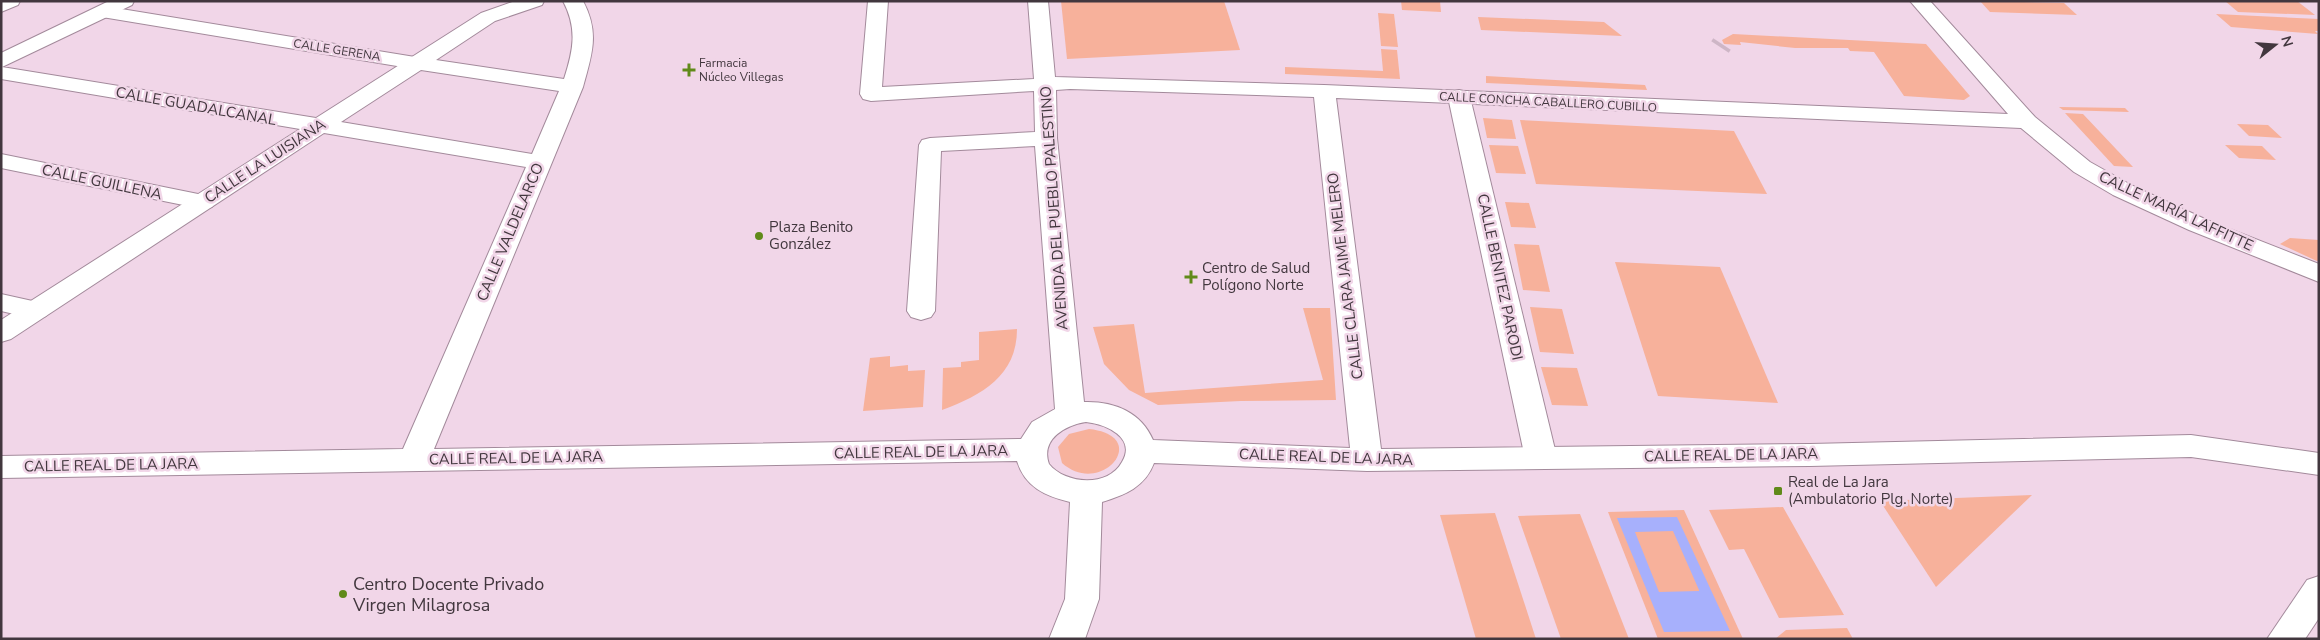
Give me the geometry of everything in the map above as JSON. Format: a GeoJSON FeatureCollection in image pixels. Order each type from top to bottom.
{"type":"FeatureCollection","features":[{"type":"Feature","properties":{"kind":"street"},"geometry":{"type":"LineString","coordinates":[[1,6],[11,1]]}},
{"type":"Feature","properties":{"kind":"street"},"geometry":{"type":"LineString","coordinates":[[1,61],[124,1]]}},
{"type":"Feature","properties":{"kind":"street","name":"CALLE LA LUISIANA"},"geometry":{"type":"LineString","coordinates":[[1,333],[488,17],[535,1]]}},
{"type":"Feature","properties":{"kind":"street","name":"CALLE VALDELARCO"},"geometry":{"type":"LineString","coordinates":[[414,460],[572,87],[586,40],[578,9],[573,1]]}},
{"type":"Feature","properties":{"kind":"street"},"geometry":{"type":"LineString","coordinates":[[878,1],[870,94],[1045,85]]}},
{"type":"Feature","properties":{"kind":"street","name":"AVENIDA DEL PUEBLO PALESTINO"},"geometry":{"type":"LineString","coordinates":[[1038,1],[1045,85],[1046,138],[1070,414]]}},
{"type":"Feature","properties":{"kind":"street","name":"CALLE MARÍA LAFFITTE"},"geometry":{"type":"LineString","coordinates":[[1919,1],[2027,122],[2082,166],[2122,190],[2198,225],[2319,274]]}},
{"type":"Feature","properties":{"kind":"street","name":"CALLE GERENA"},"geometry":{"type":"LineString","coordinates":[[103,12],[572,87]]}},
{"type":"Feature","properties":{"kind":"street","name":"CALLE GUADALCANAL"},"geometry":{"type":"LineString","coordinates":[[1,73],[539,162]]}},
{"type":"Feature","properties":{"kind":"street","name":"CALLE CONCHA CABALLERO CUBILLO"},"geometry":{"type":"LineString","coordinates":[[1045,85],[1070,83],[1324,91],[1690,109],[2027,122]]}},
{"type":"Feature","properties":{"kind":"street","name":"CALLE CLARA JAIME MELERO"},"geometry":{"type":"LineString","coordinates":[[1324,91],[1367,460]]}},
{"type":"Feature","properties":{"kind":"street","name":"CALLE BENITEZ PARODI"},"geometry":{"type":"LineString","coordinates":[[1458,97],[1541,458]]}},
{"type":"Feature","properties":{"kind":"street"},"geometry":{"type":"LineString","coordinates":[[921,310],[930,145],[1046,138]]}},
{"type":"Feature","properties":{"kind":"street","name":"CALLE GUILLENA"},"geometry":{"type":"LineString","coordinates":[[1,161],[203,202]]}},
{"type":"Feature","properties":{"kind":"street"},"geometry":{"type":"LineString","coordinates":[[1,302],[36,310]]}},
{"type":"Feature","properties":{"kind":"street"},"geometry":{"type":"LineString","coordinates":[[1086,412],[1118,419],[1131,427],[1139,438],[1141,451],[1139,461],[1126,479],[1100,490],[1086,492],[1067,490],[1052,484],[1040,475],[1033,463],[1031,450],[1036,436],[1045,427],[1070,414],[1086,412]]}},
{"type":"Feature","properties":{"kind":"street","name":"CALLE REAL DE LA JARA"},"geometry":{"type":"LineString","coordinates":[[1141,451],[1367,460],[2191,446],[2319,464]]}},
{"type":"Feature","properties":{"kind":"street","name":"CALLE REAL DE LA JARA"},"geometry":{"type":"LineString","coordinates":[[1,467],[1031,450]]}},
{"type":"Feature","properties":{"kind":"street"},"geometry":{"type":"LineString","coordinates":[[1067,639],[1082,599],[1086,492]]}},
{"type":"Feature","properties":{"kind":"street"},"geometry":{"type":"LineString","coordinates":[[2286,639],[2319,590]]}},
{"type":"Feature","properties":{"kind":"shaded area"},"geometry":{"type":"Polygon","coordinates":[[[1061,1],[1224,1],[1240,50],[1067,59],[1061,1]]]}},
{"type":"Feature","properties":{"kind":"shaded area"},"geometry":{"type":"Polygon","coordinates":[[[1401,1],[1440,1],[1441,12],[1402,10],[1401,1]]]}},
{"type":"Feature","properties":{"kind":"shaded area"},"geometry":{"type":"Polygon","coordinates":[[[1980,1],[2064,3],[2077,15],[1990,12],[1980,1]]]}},
{"type":"Feature","properties":{"kind":"shaded area"},"geometry":{"type":"Polygon","coordinates":[[[2225,1],[2297,1],[2315,15],[2238,12],[2225,1]]]}},
{"type":"Feature","properties":{"kind":"shaded area"},"geometry":{"type":"Polygon","coordinates":[[[1378,13],[1394,14],[1398,47],[1381,46],[1378,13]]]}},
{"type":"Feature","properties":{"kind":"shaded area"},"geometry":{"type":"Polygon","coordinates":[[[2216,14],[2319,19],[2319,31],[2315,31],[2318,34],[2231,27],[2216,14]]]}},
{"type":"Feature","properties":{"kind":"shaded area"},"geometry":{"type":"Polygon","coordinates":[[[1478,17],[1604,22],[1622,36],[1481,30],[1478,17]]]}},
{"type":"Feature","properties":{"kind":"shaded area"},"geometry":{"type":"Polygon","coordinates":[[[1733,34],[1926,44],[1970,96],[1964,100],[1904,96],[1874,52],[1850,51],[1848,48],[1795,48],[1740,42],[1741,45],[1724,44],[1722,40],[1733,34]]]}},
{"type":"Feature","properties":{"kind":"shaded area"},"geometry":{"type":"Polygon","coordinates":[[[1381,49],[1397,50],[1400,79],[1285,74],[1285,67],[1383,71],[1381,49]]]}},
{"type":"Feature","properties":{"kind":"shaded area"},"geometry":{"type":"Polygon","coordinates":[[[1486,76],[1645,85],[1647,90],[1486,83],[1486,76]]]}},
{"type":"Feature","properties":{"kind":"shaded area"},"geometry":{"type":"Polygon","coordinates":[[[2059,107],[2125,108],[2129,112],[2063,110],[2059,107]]]}},
{"type":"Feature","properties":{"kind":"shaded area"},"geometry":{"type":"Polygon","coordinates":[[[2065,113],[2083,114],[2133,167],[2114,166],[2065,113]]]}},
{"type":"Feature","properties":{"kind":"shaded area"},"geometry":{"type":"Polygon","coordinates":[[[1483,118],[1512,120],[1516,139],[1487,138],[1483,118]]]}},
{"type":"Feature","properties":{"kind":"shaded area"},"geometry":{"type":"Polygon","coordinates":[[[1520,120],[1734,131],[1767,194],[1536,184],[1520,120]]]}},
{"type":"Feature","properties":{"kind":"shaded area"},"geometry":{"type":"Polygon","coordinates":[[[2237,124],[2268,125],[2282,138],[2249,136],[2237,124]]]}},
{"type":"Feature","properties":{"kind":"shaded area"},"geometry":{"type":"Polygon","coordinates":[[[1489,145],[1518,146],[1526,174],[1496,173],[1489,145]]]}},
{"type":"Feature","properties":{"kind":"shaded area"},"geometry":{"type":"Polygon","coordinates":[[[2225,145],[2262,146],[2276,160],[2239,158],[2225,145]]]}},
{"type":"Feature","properties":{"kind":"shaded area"},"geometry":{"type":"Polygon","coordinates":[[[1505,202],[1529,203],[1536,228],[1511,227],[1505,202]]]}},
{"type":"Feature","properties":{"kind":"shaded area"},"geometry":{"type":"Polygon","coordinates":[[[2290,238],[2319,240],[2319,262],[2280,244],[2290,238]]]}},
{"type":"Feature","properties":{"kind":"shaded area"},"geometry":{"type":"Polygon","coordinates":[[[1514,244],[1539,245],[1550,292],[1523,290],[1514,244]]]}},
{"type":"Feature","properties":{"kind":"shaded area"},"geometry":{"type":"Polygon","coordinates":[[[1615,262],[1720,267],[1778,403],[1658,396],[1615,262]]]}},
{"type":"Feature","properties":{"kind":"shaded area"},"geometry":{"type":"Polygon","coordinates":[[[1530,307],[1562,309],[1574,354],[1540,352],[1530,307]]]}},
{"type":"Feature","properties":{"kind":"shaded area"},"geometry":{"type":"Polygon","coordinates":[[[1303,308],[1330,308],[1336,400],[1241,401],[1158,405],[1129,390],[1104,364],[1093,327],[1134,324],[1145,393],[1323,380],[1303,308]]]}},
{"type":"Feature","properties":{"kind":"shaded area"},"geometry":{"type":"Polygon","coordinates":[[[1017,329],[1011,359],[995,382],[971,398],[942,410],[943,368],[961,367],[961,362],[979,360],[979,332],[1017,329]]]}},
{"type":"Feature","properties":{"kind":"shaded area"},"geometry":{"type":"Polygon","coordinates":[[[890,356],[890,367],[908,365],[908,371],[925,370],[923,407],[863,411],[870,358],[890,356]]]}},
{"type":"Feature","properties":{"kind":"shaded area"},"geometry":{"type":"Polygon","coordinates":[[[1541,367],[1577,368],[1588,406],[1552,405],[1541,367]]]}},
{"type":"Feature","properties":{"kind":"shaded area"},"geometry":{"type":"Polygon","coordinates":[[[1089,429],[1108,434],[1117,442],[1119,452],[1114,462],[1105,469],[1092,473],[1077,472],[1062,463],[1058,447],[1069,434],[1089,429]]]}},
{"type":"Feature","properties":{"kind":"shaded area"},"geometry":{"type":"Polygon","coordinates":[[[2032,495],[1936,587],[1880,501],[2032,495]]]}},
{"type":"Feature","properties":{"kind":"shaded area"},"geometry":{"type":"Polygon","coordinates":[[[1783,507],[1844,615],[1779,618],[1744,549],[1729,550],[1709,510],[1783,507]]]}},
{"type":"Feature","properties":{"kind":"shaded area"},"geometry":{"type":"Polygon","coordinates":[[[1684,510],[1743,639],[1658,639],[1608,512],[1684,510]]]}},
{"type":"Feature","properties":{"kind":"shaded area"},"geometry":{"type":"Polygon","coordinates":[[[1495,513],[1536,639],[1476,639],[1440,515],[1495,513]]]}},
{"type":"Feature","properties":{"kind":"shaded area"},"geometry":{"type":"Polygon","coordinates":[[[1580,514],[1629,639],[1561,639],[1518,516],[1580,514]]]}},
{"type":"Feature","properties":{"kind":"shaded area"},"geometry":{"type":"Polygon","coordinates":[[[1847,628],[1853,639],[1775,639],[1786,630],[1847,628]]]}},
{"type":"Feature","properties":{"kind":"water"},"geometry":{"type":"Polygon","coordinates":[[[1677,517],[1730,631],[1664,632],[1617,518],[1677,517]],[[1673,531],[1635,532],[1659,592],[1699,590],[1673,531]]]}},
{"type":"Feature","properties":{"kind":"place","name":"Farmacia Núcleo Villegas"},"geometry":{"type":"Point","coordinates":[689,70]}},
{"type":"Feature","properties":{"kind":"place","name":"Plaza Benito González"},"geometry":{"type":"Point","coordinates":[759,236]}},
{"type":"Feature","properties":{"kind":"place","name":"Centro de Salud Polígono Norte"},"geometry":{"type":"Point","coordinates":[1191,277]}},
{"type":"Feature","properties":{"kind":"place","name":"Real de La Jara (Ambulatorio Plg. Norte)"},"geometry":{"type":"Point","coordinates":[1778,491]}},
{"type":"Feature","properties":{"kind":"place","name":"Centro Docente Privado Virgen Milagrosa"},"geometry":{"type":"Point","coordinates":[343,594]}}]}
